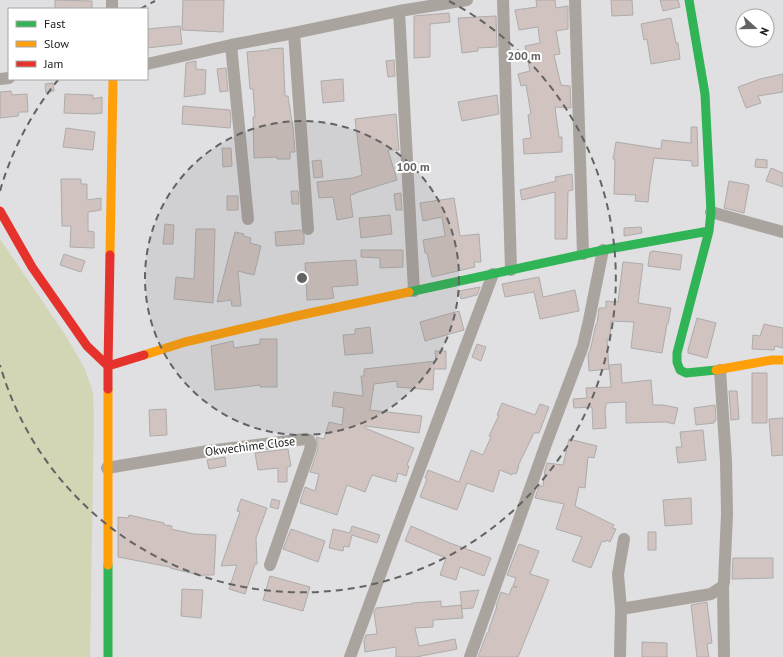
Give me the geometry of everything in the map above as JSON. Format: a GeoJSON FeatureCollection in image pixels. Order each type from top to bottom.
{"type":"FeatureCollection","features":[{"type":"Feature","properties":{"kind":"street"},"geometry":{"type":"LineString","coordinates":[[148,64],[231,45],[467,0]]}},
{"type":"Feature","properties":{"kind":"street"},"geometry":{"type":"LineString","coordinates":[[503,0],[512,270]]}},
{"type":"Feature","properties":{"kind":"street"},"geometry":{"type":"LineString","coordinates":[[575,0],[583,254]]}},
{"type":"Feature","properties":{"kind":"street"},"geometry":{"type":"LineString","coordinates":[[689,0],[705,94],[711,212],[709,232],[677,353],[677,362],[680,370],[686,374],[720,370],[772,360],[783,360]]}},
{"type":"Feature","properties":{"kind":"street"},"geometry":{"type":"LineString","coordinates":[[399,12],[414,291]]}},
{"type":"Feature","properties":{"kind":"street"},"geometry":{"type":"LineString","coordinates":[[294,33],[308,229]]}},
{"type":"Feature","properties":{"kind":"street"},"geometry":{"type":"LineString","coordinates":[[231,45],[248,219]]}},
{"type":"Feature","properties":{"kind":"street"},"geometry":{"type":"LineString","coordinates":[[108,657],[108,331],[113,80]]}},
{"type":"Feature","properties":{"kind":"street"},"geometry":{"type":"LineString","coordinates":[[0,211],[40,279],[87,346],[108,366]]}},
{"type":"Feature","properties":{"kind":"street"},"geometry":{"type":"LineString","coordinates":[[711,212],[783,232]]}},
{"type":"Feature","properties":{"kind":"street"},"geometry":{"type":"LineString","coordinates":[[108,366],[185,342],[302,315],[602,250],[709,232]]}},
{"type":"Feature","properties":{"kind":"street"},"geometry":{"type":"LineString","coordinates":[[470,657],[583,346],[590,320],[602,250]]}},
{"type":"Feature","properties":{"kind":"street"},"geometry":{"type":"LineString","coordinates":[[350,657],[493,274]]}},
{"type":"Feature","properties":{"kind":"street"},"geometry":{"type":"LineString","coordinates":[[720,370],[726,461],[727,514],[723,586],[724,657]]}},
{"type":"Feature","properties":{"kind":"street","name":"Okwechime Close"},"geometry":{"type":"LineString","coordinates":[[107,468],[208,451],[305,438],[309,440],[311,444],[310,450],[270,565]]}},
{"type":"Feature","properties":{"kind":"street"},"geometry":{"type":"LineString","coordinates":[[620,657],[621,609],[618,574],[624,539]]}},
{"type":"Feature","properties":{"kind":"street"},"geometry":{"type":"LineString","coordinates":[[621,609],[711,594],[723,586]]}},
{"type":"Feature","properties":{"kind":"green space"},"geometry":{"type":"Polygon","coordinates":[[[0,239],[66,336],[85,369],[93,393],[94,417],[90,657],[0,657],[0,239]]]}},
{"type":"Feature","properties":{"kind":"building"},"geometry":{"type":"Polygon","coordinates":[[[55,0],[92,1],[92,8],[55,8],[55,0]]]}},
{"type":"Feature","properties":{"kind":"building"},"geometry":{"type":"Polygon","coordinates":[[[183,0],[224,0],[223,32],[182,30],[183,0]]]}},
{"type":"Feature","properties":{"kind":"building"},"geometry":{"type":"Polygon","coordinates":[[[536,0],[555,0],[556,8],[568,6],[568,29],[556,31],[560,54],[554,55],[561,85],[570,86],[571,108],[555,107],[559,137],[562,137],[562,152],[524,154],[523,139],[531,138],[528,115],[531,114],[526,85],[521,86],[518,74],[530,71],[525,46],[540,43],[538,27],[519,30],[515,10],[537,7],[536,0]]]}},
{"type":"Feature","properties":{"kind":"building"},"geometry":{"type":"Polygon","coordinates":[[[611,0],[632,0],[633,15],[612,16],[611,0]]]}},
{"type":"Feature","properties":{"kind":"building"},"geometry":{"type":"Polygon","coordinates":[[[660,0],[678,0],[680,7],[663,11],[660,0]]]}},
{"type":"Feature","properties":{"kind":"building"},"geometry":{"type":"Polygon","coordinates":[[[449,13],[450,22],[430,24],[430,57],[414,58],[414,16],[449,13]]]}},
{"type":"Feature","properties":{"kind":"building"},"geometry":{"type":"Polygon","coordinates":[[[496,16],[497,47],[478,48],[478,51],[462,53],[458,18],[496,16]]]}},
{"type":"Feature","properties":{"kind":"building"},"geometry":{"type":"Polygon","coordinates":[[[671,18],[676,43],[678,43],[680,59],[651,64],[647,39],[644,40],[641,24],[671,18]]]}},
{"type":"Feature","properties":{"kind":"building"},"geometry":{"type":"Polygon","coordinates":[[[180,26],[182,44],[148,48],[148,29],[180,26]]]}},
{"type":"Feature","properties":{"kind":"building"},"geometry":{"type":"Polygon","coordinates":[[[283,48],[285,96],[288,96],[295,152],[290,152],[290,159],[277,159],[277,157],[254,158],[253,117],[255,117],[253,89],[250,89],[247,52],[283,48]]]}},
{"type":"Feature","properties":{"kind":"building"},"geometry":{"type":"Polygon","coordinates":[[[394,60],[395,76],[388,77],[386,61],[394,60]]]}},
{"type":"Feature","properties":{"kind":"building"},"geometry":{"type":"Polygon","coordinates":[[[196,61],[196,69],[206,70],[205,94],[184,97],[186,63],[196,61]]]}},
{"type":"Feature","properties":{"kind":"building"},"geometry":{"type":"Polygon","coordinates":[[[226,68],[228,91],[220,92],[217,69],[226,68]]]}},
{"type":"Feature","properties":{"kind":"building"},"geometry":{"type":"Polygon","coordinates":[[[783,74],[783,92],[758,96],[761,103],[746,108],[738,87],[760,79],[783,74]]]}},
{"type":"Feature","properties":{"kind":"building"},"geometry":{"type":"Polygon","coordinates":[[[343,79],[344,101],[323,103],[321,81],[343,79]]]}},
{"type":"Feature","properties":{"kind":"building"},"geometry":{"type":"Polygon","coordinates":[[[53,83],[54,91],[46,93],[45,84],[53,83]]]}},
{"type":"Feature","properties":{"kind":"building"},"geometry":{"type":"Polygon","coordinates":[[[11,91],[12,95],[27,94],[28,112],[19,112],[18,116],[0,118],[0,92],[11,91]]]}},
{"type":"Feature","properties":{"kind":"building"},"geometry":{"type":"Polygon","coordinates":[[[65,94],[93,95],[93,99],[102,97],[102,113],[64,113],[65,94]]]}},
{"type":"Feature","properties":{"kind":"building"},"geometry":{"type":"Polygon","coordinates":[[[497,95],[499,114],[462,121],[458,102],[497,95]]]}},
{"type":"Feature","properties":{"kind":"building"},"geometry":{"type":"Polygon","coordinates":[[[183,106],[230,110],[230,128],[182,124],[183,106]]]}},
{"type":"Feature","properties":{"kind":"building"},"geometry":{"type":"Polygon","coordinates":[[[396,114],[399,150],[388,150],[397,180],[350,195],[353,217],[337,220],[333,197],[319,198],[317,182],[353,178],[362,175],[355,119],[396,114]]]}},
{"type":"Feature","properties":{"kind":"building"},"geometry":{"type":"Polygon","coordinates":[[[691,127],[697,127],[698,166],[692,166],[692,161],[654,158],[648,202],[635,201],[636,195],[614,194],[615,159],[613,159],[616,142],[661,149],[662,140],[691,143],[691,127]]]}},
{"type":"Feature","properties":{"kind":"building"},"geometry":{"type":"Polygon","coordinates":[[[66,128],[95,132],[93,150],[63,147],[66,128]]]}},
{"type":"Feature","properties":{"kind":"building"},"geometry":{"type":"Polygon","coordinates":[[[222,148],[231,148],[232,166],[223,167],[222,148]]]}},
{"type":"Feature","properties":{"kind":"building"},"geometry":{"type":"Polygon","coordinates":[[[756,159],[767,160],[767,168],[755,167],[756,159]]]}},
{"type":"Feature","properties":{"kind":"building"},"geometry":{"type":"Polygon","coordinates":[[[321,160],[323,177],[314,178],[312,161],[321,160]]]}},
{"type":"Feature","properties":{"kind":"building"},"geometry":{"type":"Polygon","coordinates":[[[771,168],[783,173],[783,187],[766,181],[771,168]]]}},
{"type":"Feature","properties":{"kind":"building"},"geometry":{"type":"Polygon","coordinates":[[[572,174],[573,190],[568,191],[567,239],[555,239],[555,192],[522,200],[520,190],[556,181],[555,177],[572,174]]]}},
{"type":"Feature","properties":{"kind":"building"},"geometry":{"type":"Polygon","coordinates":[[[61,179],[81,179],[81,184],[87,184],[87,200],[101,198],[101,210],[88,212],[88,231],[94,232],[94,248],[70,247],[71,226],[62,226],[61,179]]]}},
{"type":"Feature","properties":{"kind":"building"},"geometry":{"type":"Polygon","coordinates":[[[729,181],[749,185],[744,213],[724,208],[729,181]]]}},
{"type":"Feature","properties":{"kind":"building"},"geometry":{"type":"Polygon","coordinates":[[[291,191],[298,191],[299,204],[292,204],[291,191]]]}},
{"type":"Feature","properties":{"kind":"building"},"geometry":{"type":"Polygon","coordinates":[[[401,193],[402,210],[396,210],[394,194],[401,193]]]}},
{"type":"Feature","properties":{"kind":"building"},"geometry":{"type":"Polygon","coordinates":[[[227,196],[238,196],[238,210],[227,210],[227,196]]]}},
{"type":"Feature","properties":{"kind":"building"},"geometry":{"type":"Polygon","coordinates":[[[454,198],[460,236],[479,234],[481,262],[474,262],[475,267],[432,277],[423,240],[445,236],[442,217],[423,221],[420,203],[454,198]]]}},
{"type":"Feature","properties":{"kind":"building"},"geometry":{"type":"Polygon","coordinates":[[[390,215],[392,234],[361,238],[359,218],[390,215]]]}},
{"type":"Feature","properties":{"kind":"building"},"geometry":{"type":"Polygon","coordinates":[[[165,224],[174,225],[173,244],[163,244],[165,224]]]}},
{"type":"Feature","properties":{"kind":"building"},"geometry":{"type":"Polygon","coordinates":[[[641,227],[642,233],[624,236],[624,228],[641,227]]]}},
{"type":"Feature","properties":{"kind":"building"},"geometry":{"type":"Polygon","coordinates":[[[196,229],[215,229],[213,303],[174,299],[176,277],[194,279],[196,229]]]}},
{"type":"Feature","properties":{"kind":"building"},"geometry":{"type":"Polygon","coordinates":[[[301,230],[304,235],[304,244],[276,246],[275,232],[301,230]]]}},
{"type":"Feature","properties":{"kind":"building"},"geometry":{"type":"Polygon","coordinates":[[[235,232],[244,234],[243,236],[251,238],[250,243],[261,246],[254,275],[238,271],[241,306],[232,306],[231,300],[217,302],[235,232]]]}},
{"type":"Feature","properties":{"kind":"building"},"geometry":{"type":"Polygon","coordinates":[[[361,250],[403,250],[403,267],[380,268],[380,258],[361,257],[361,250]]]}},
{"type":"Feature","properties":{"kind":"building"},"geometry":{"type":"Polygon","coordinates":[[[653,251],[682,255],[680,270],[648,266],[650,252],[653,251]]]}},
{"type":"Feature","properties":{"kind":"building"},"geometry":{"type":"Polygon","coordinates":[[[64,254],[85,261],[81,272],[60,265],[64,254]]]}},
{"type":"Feature","properties":{"kind":"building"},"geometry":{"type":"Polygon","coordinates":[[[356,260],[358,285],[332,287],[334,298],[307,300],[305,263],[356,260]]]}},
{"type":"Feature","properties":{"kind":"building"},"geometry":{"type":"Polygon","coordinates":[[[623,262],[643,264],[638,303],[671,308],[662,353],[631,348],[634,322],[611,321],[610,339],[607,339],[609,369],[589,371],[588,354],[597,324],[599,308],[606,308],[606,301],[618,302],[623,262]]]}},
{"type":"Feature","properties":{"kind":"building"},"geometry":{"type":"Polygon","coordinates":[[[539,277],[543,297],[575,290],[579,311],[540,319],[534,292],[505,297],[502,284],[539,277]]]}},
{"type":"Feature","properties":{"kind":"building"},"geometry":{"type":"Polygon","coordinates":[[[480,287],[477,295],[461,299],[459,291],[480,287]]]}},
{"type":"Feature","properties":{"kind":"building"},"geometry":{"type":"Polygon","coordinates":[[[459,311],[464,330],[425,341],[420,322],[459,311]]]}},
{"type":"Feature","properties":{"kind":"building"},"geometry":{"type":"Polygon","coordinates":[[[697,318],[716,323],[707,358],[688,353],[697,318]]]}},
{"type":"Feature","properties":{"kind":"building"},"geometry":{"type":"Polygon","coordinates":[[[764,324],[783,328],[783,348],[775,346],[774,350],[752,349],[753,335],[760,336],[764,324]]]}},
{"type":"Feature","properties":{"kind":"building"},"geometry":{"type":"Polygon","coordinates":[[[370,327],[373,353],[345,355],[343,335],[355,334],[355,329],[370,327]]]}},
{"type":"Feature","properties":{"kind":"building"},"geometry":{"type":"Polygon","coordinates":[[[260,339],[277,339],[277,387],[260,387],[260,385],[215,390],[211,346],[233,341],[234,348],[260,344],[260,339]]]}},
{"type":"Feature","properties":{"kind":"building"},"geometry":{"type":"Polygon","coordinates":[[[477,344],[486,347],[481,361],[472,357],[477,344]]]}},
{"type":"Feature","properties":{"kind":"building"},"geometry":{"type":"Polygon","coordinates":[[[435,351],[446,351],[446,369],[434,369],[433,390],[397,387],[397,381],[374,384],[370,410],[422,416],[419,433],[365,426],[365,428],[414,448],[407,465],[409,466],[406,476],[398,473],[396,482],[372,475],[365,492],[347,485],[337,515],[300,503],[305,487],[315,491],[319,474],[310,472],[317,452],[318,445],[316,437],[324,439],[329,422],[342,425],[344,408],[332,406],[334,392],[363,396],[361,376],[364,376],[364,369],[436,361],[435,351]]]}},
{"type":"Feature","properties":{"kind":"building"},"geometry":{"type":"Polygon","coordinates":[[[621,364],[622,383],[651,380],[653,405],[678,408],[674,424],[666,422],[626,423],[626,402],[606,403],[606,428],[593,429],[592,407],[574,408],[573,399],[587,398],[586,388],[611,387],[609,365],[621,364]]]}},
{"type":"Feature","properties":{"kind":"building"},"geometry":{"type":"Polygon","coordinates":[[[752,373],[767,373],[767,423],[752,423],[752,373]]]}},
{"type":"Feature","properties":{"kind":"building"},"geometry":{"type":"Polygon","coordinates":[[[729,391],[737,391],[739,419],[731,420],[729,391]]]}},
{"type":"Feature","properties":{"kind":"building"},"geometry":{"type":"Polygon","coordinates":[[[502,403],[535,415],[540,404],[549,407],[539,433],[534,433],[518,466],[516,474],[513,473],[512,475],[500,470],[493,492],[467,483],[457,510],[420,497],[427,479],[425,478],[428,470],[459,482],[471,450],[483,455],[491,437],[489,436],[499,415],[497,415],[502,403]]]}},
{"type":"Feature","properties":{"kind":"building"},"geometry":{"type":"Polygon","coordinates":[[[715,405],[716,421],[714,421],[714,423],[696,425],[694,408],[715,405]]]}},
{"type":"Feature","properties":{"kind":"building"},"geometry":{"type":"Polygon","coordinates":[[[166,409],[167,435],[150,436],[149,410],[166,409]]]}},
{"type":"Feature","properties":{"kind":"building"},"geometry":{"type":"Polygon","coordinates":[[[783,418],[783,455],[772,456],[769,419],[783,418]]]}},
{"type":"Feature","properties":{"kind":"building"},"geometry":{"type":"Polygon","coordinates":[[[703,430],[706,460],[678,463],[676,447],[682,447],[680,432],[703,430]]]}},
{"type":"Feature","properties":{"kind":"building"},"geometry":{"type":"Polygon","coordinates":[[[569,439],[597,446],[594,458],[588,457],[585,488],[579,487],[575,506],[614,525],[612,528],[616,529],[610,542],[606,540],[605,542],[602,541],[591,568],[572,561],[582,537],[556,529],[564,504],[535,498],[539,486],[543,486],[547,463],[563,465],[569,439]]]}},
{"type":"Feature","properties":{"kind":"building"},"geometry":{"type":"Polygon","coordinates":[[[288,449],[291,466],[287,467],[287,482],[278,482],[278,468],[258,470],[255,453],[288,449]]]}},
{"type":"Feature","properties":{"kind":"building"},"geometry":{"type":"Polygon","coordinates":[[[225,457],[226,466],[209,469],[207,460],[225,457]]]}},
{"type":"Feature","properties":{"kind":"building"},"geometry":{"type":"Polygon","coordinates":[[[691,498],[692,524],[665,526],[663,500],[691,498]]]}},
{"type":"Feature","properties":{"kind":"building"},"geometry":{"type":"Polygon","coordinates":[[[241,499],[267,508],[256,538],[257,564],[255,564],[245,594],[229,589],[237,565],[221,566],[240,512],[237,511],[241,499]]]}},
{"type":"Feature","properties":{"kind":"building"},"geometry":{"type":"Polygon","coordinates":[[[272,499],[280,501],[278,509],[270,507],[272,499]]]}},
{"type":"Feature","properties":{"kind":"building"},"geometry":{"type":"Polygon","coordinates":[[[129,515],[164,523],[164,525],[172,526],[171,529],[194,534],[216,535],[214,575],[203,576],[170,567],[118,557],[118,517],[128,518],[129,515]]]}},
{"type":"Feature","properties":{"kind":"building"},"geometry":{"type":"Polygon","coordinates":[[[352,526],[380,535],[377,543],[352,535],[349,547],[344,546],[343,551],[329,548],[333,529],[350,533],[352,526]]]}},
{"type":"Feature","properties":{"kind":"building"},"geometry":{"type":"Polygon","coordinates":[[[411,526],[450,543],[491,558],[484,576],[460,567],[456,580],[440,575],[446,558],[405,541],[411,526]]]}},
{"type":"Feature","properties":{"kind":"building"},"geometry":{"type":"Polygon","coordinates":[[[291,529],[325,541],[318,562],[283,549],[291,529]]]}},
{"type":"Feature","properties":{"kind":"building"},"geometry":{"type":"Polygon","coordinates":[[[648,532],[656,532],[656,550],[648,550],[648,532]]]}},
{"type":"Feature","properties":{"kind":"building"},"geometry":{"type":"Polygon","coordinates":[[[519,544],[539,551],[530,574],[549,580],[518,657],[478,657],[487,633],[489,632],[501,592],[509,595],[512,587],[517,587],[513,586],[516,578],[507,575],[519,544]]]}},
{"type":"Feature","properties":{"kind":"building"},"geometry":{"type":"Polygon","coordinates":[[[733,558],[773,558],[773,578],[732,579],[733,558]]]}},
{"type":"Feature","properties":{"kind":"building"},"geometry":{"type":"Polygon","coordinates":[[[270,576],[310,587],[303,611],[263,600],[270,576]]]}},
{"type":"Feature","properties":{"kind":"building"},"geometry":{"type":"Polygon","coordinates":[[[182,589],[203,590],[201,618],[181,616],[182,589]]]}},
{"type":"Feature","properties":{"kind":"building"},"geometry":{"type":"Polygon","coordinates":[[[479,590],[473,608],[462,609],[460,592],[479,590]]]}},
{"type":"Feature","properties":{"kind":"building"},"geometry":{"type":"Polygon","coordinates":[[[441,601],[441,607],[461,605],[463,618],[433,620],[433,627],[415,628],[419,646],[455,639],[457,649],[416,657],[396,657],[396,647],[365,652],[364,641],[366,635],[377,634],[374,612],[376,608],[441,601]]]}},
{"type":"Feature","properties":{"kind":"building"},"geometry":{"type":"Polygon","coordinates":[[[707,602],[712,643],[707,644],[709,657],[697,657],[691,605],[707,602]]]}},
{"type":"Feature","properties":{"kind":"building"},"geometry":{"type":"Polygon","coordinates":[[[642,642],[667,643],[667,657],[642,657],[642,642]]]}},
{"type":"Feature","properties":{"kind":"traffic: fast"},"geometry":{"type":"LineString","coordinates":[[689,0],[705,94],[711,212],[709,231],[677,353],[677,362],[680,370],[686,373],[716,370]]}},
{"type":"Feature","properties":{"kind":"traffic: fast"},"geometry":{"type":"LineString","coordinates":[[409,292],[603,250],[709,231]]}},
{"type":"Feature","properties":{"kind":"traffic: fast"},"geometry":{"type":"LineString","coordinates":[[108,565],[108,657]]}},
{"type":"Feature","properties":{"kind":"traffic: slow"},"geometry":{"type":"LineString","coordinates":[[110,255],[113,80]]}},
{"type":"Feature","properties":{"kind":"traffic: slow"},"geometry":{"type":"LineString","coordinates":[[144,355],[185,342],[409,292]]}},
{"type":"Feature","properties":{"kind":"traffic: slow"},"geometry":{"type":"LineString","coordinates":[[716,370],[772,360],[783,360]]}},
{"type":"Feature","properties":{"kind":"traffic: slow"},"geometry":{"type":"LineString","coordinates":[[108,389],[108,565]]}},
{"type":"Feature","properties":{"kind":"traffic: jam"},"geometry":{"type":"LineString","coordinates":[[0,211],[32,267],[87,346],[108,366],[108,389]]}},
{"type":"Feature","properties":{"kind":"traffic: jam"},"geometry":{"type":"LineString","coordinates":[[110,255],[108,366],[144,355]]}}]}
